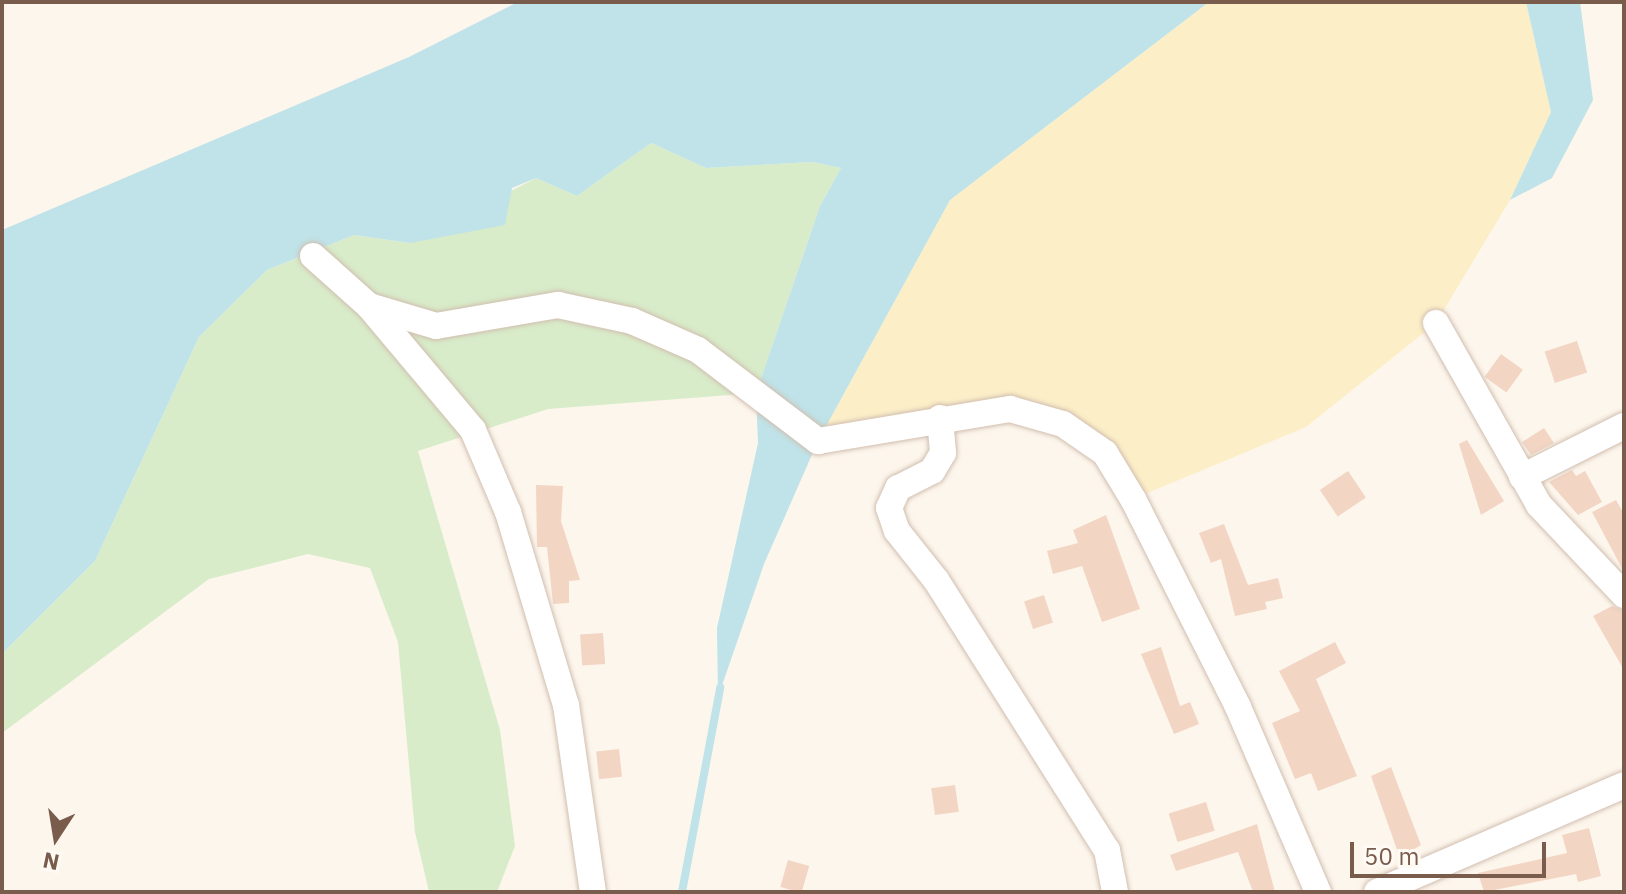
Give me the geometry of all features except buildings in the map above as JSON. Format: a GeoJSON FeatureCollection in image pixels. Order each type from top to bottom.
{"type":"FeatureCollection","features":[{"type":"Feature","properties":{"kind":"street"},"geometry":{"type":"LineString","coordinates":[[313,256],[369,306],[473,430],[508,512],[566,705],[593,892]]}},
{"type":"Feature","properties":{"kind":"street"},"geometry":{"type":"LineString","coordinates":[[369,306],[436,326],[558,305],[632,321],[698,350],[818,441],[940,418],[1010,409],[1063,424],[1105,453],[1238,707],[1318,892]]}},
{"type":"Feature","properties":{"kind":"street"},"geometry":{"type":"LineString","coordinates":[[1436,323],[1539,505],[1624,595]]}},
{"type":"Feature","properties":{"kind":"street"},"geometry":{"type":"LineString","coordinates":[[940,418],[943,453],[932,471],[898,488],[889,508],[897,531],[936,580],[1107,850],[1115,892]]}},
{"type":"Feature","properties":{"kind":"street"},"geometry":{"type":"LineString","coordinates":[[1522,477],[1624,426]]}},
{"type":"Feature","properties":{"kind":"street"},"geometry":{"type":"LineString","coordinates":[[1377,892],[1624,785]]}},
{"type":"Feature","properties":{"kind":"green space"},"geometry":{"type":"Polygon","coordinates":[[[651,143],[706,168],[812,162],[841,168],[820,206],[756,393],[548,409],[418,451],[500,730],[515,846],[497,892],[429,892],[415,832],[398,642],[370,568],[308,554],[209,579],[2,733],[2,654],[95,561],[199,337],[267,270],[354,235],[410,243],[536,178],[577,196],[651,143]]]}},
{"type":"Feature","properties":{"kind":"sand"},"geometry":{"type":"Polygon","coordinates":[[[1209,2],[1526,2],[1551,112],[1510,200],[1436,323],[1306,427],[1133,499],[1105,452],[1017,411],[818,441],[950,200],[1209,2]]]}},
{"type":"Feature","properties":{"kind":"water"},"geometry":{"type":"Polygon","coordinates":[[[518,2],[1209,2],[950,200],[818,441],[764,564],[718,697],[717,628],[758,443],[756,393],[820,206],[841,168],[812,162],[706,168],[651,143],[577,196],[536,178],[512,188],[505,225],[410,243],[354,235],[267,270],[199,337],[95,561],[2,654],[2,230],[409,57],[518,2]]]}},
{"type":"Feature","properties":{"kind":"water"},"geometry":{"type":"Polygon","coordinates":[[[1526,2],[1580,2],[1593,100],[1552,178],[1510,200],[1551,112],[1526,2]]]}},
{"type":"Feature","properties":{"kind":"waterway"},"geometry":{"type":"LineString","coordinates":[[682,892],[720,688]]}}]}
